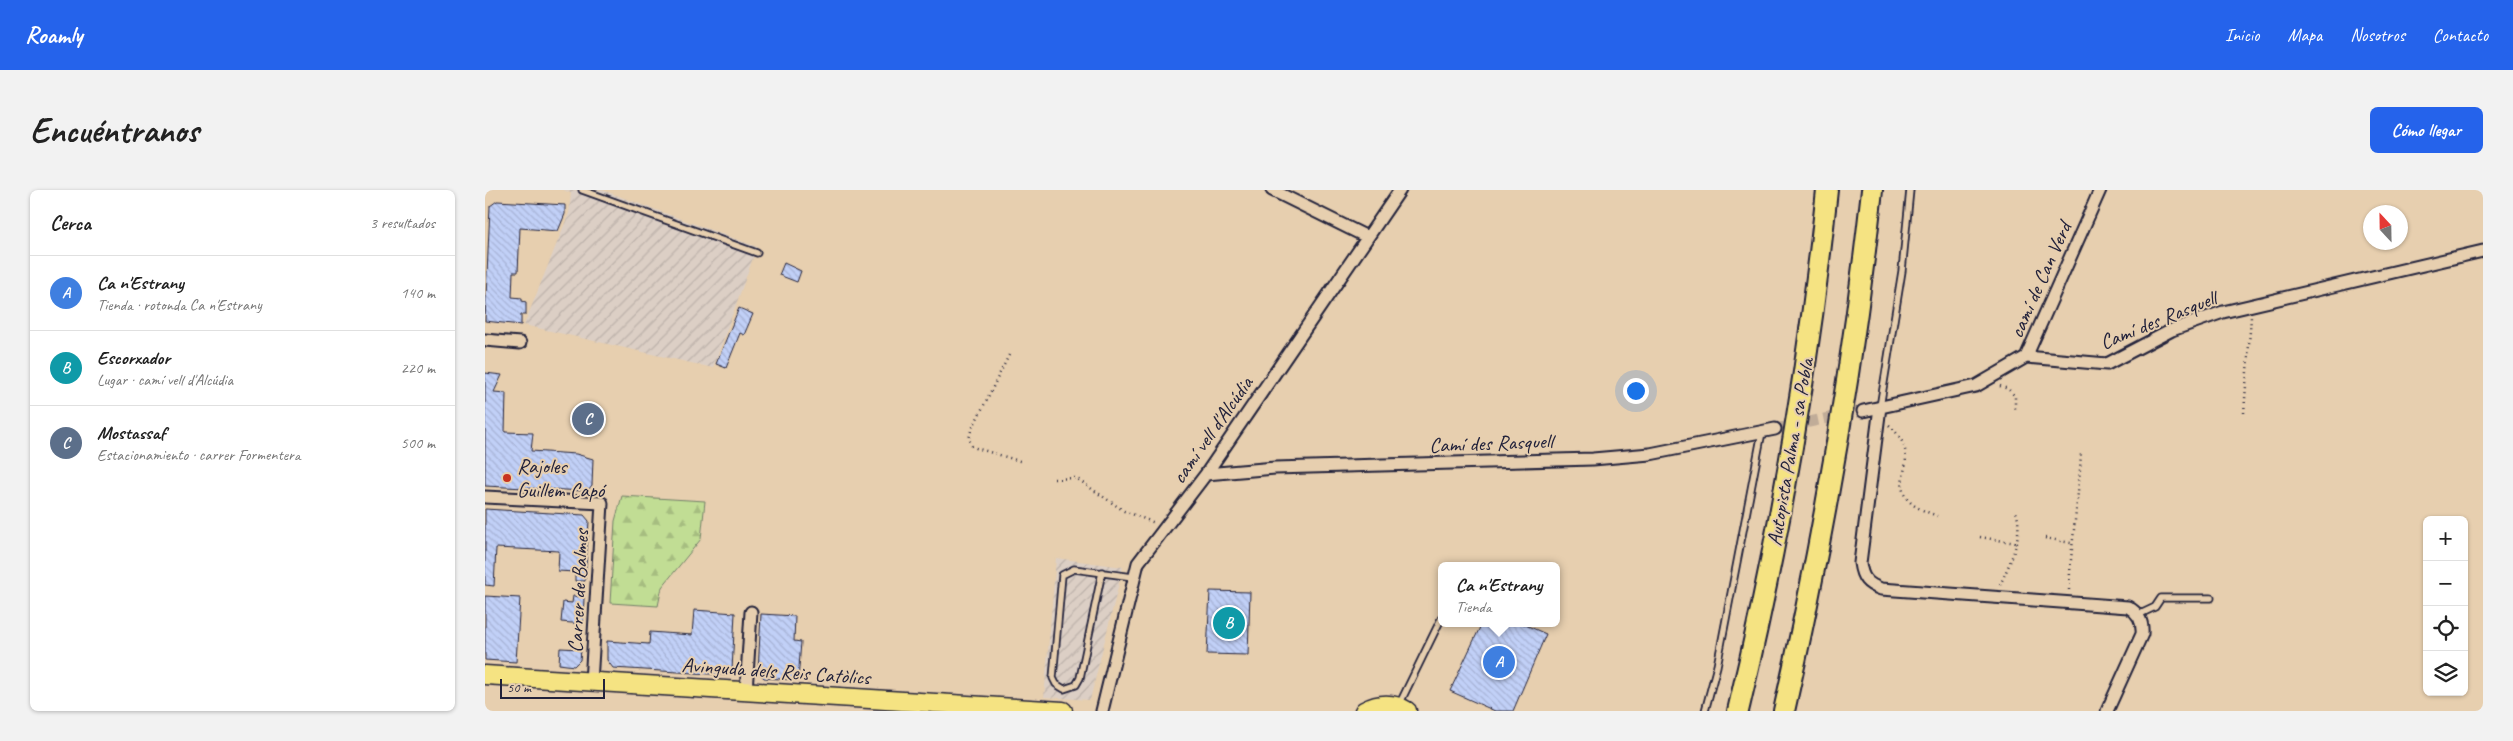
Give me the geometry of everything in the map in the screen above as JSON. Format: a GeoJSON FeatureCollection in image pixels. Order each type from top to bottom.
{"type":"FeatureCollection","features":[{"type":"Feature","properties":{"kind":"highway","name":"Autopista Palma - sa Pobla"},"geometry":{"type":"LineString","coordinates":[[1738,711],[1769,575],[1795,427],[1827,190]]}},
{"type":"Feature","properties":{"kind":"highway","name":"Autopista Palma - sa Pobla"},"geometry":{"type":"LineString","coordinates":[[1784,711],[1811,587],[1837,448],[1872,190]]}},
{"type":"Feature","properties":{"kind":"main road","name":"Avinguda dels Reis Catòlics"},"geometry":{"type":"LineString","coordinates":[[485,675],[1063,711]]}},
{"type":"Feature","properties":{"kind":"main road"},"geometry":{"type":"LineString","coordinates":[[1363,711],[1375,705],[1387,704],[1403,709]]}},
{"type":"Feature","properties":{"kind":"street"},"geometry":{"type":"LineString","coordinates":[[1272,190],[1367,237]]}},
{"type":"Feature","properties":{"kind":"street","name":"camí vell d'Alcúdia"},"geometry":{"type":"LineString","coordinates":[[1102,711],[1133,577],[1138,563],[1207,474],[1400,190]]}},
{"type":"Feature","properties":{"kind":"street","name":"camí de Can Verd"},"geometry":{"type":"LineString","coordinates":[[2026,357],[2100,190]]}},
{"type":"Feature","properties":{"kind":"street","name":"Camí des Rasquell"},"geometry":{"type":"LineString","coordinates":[[2026,357],[2107,364],[2171,330],[2250,305],[2483,251]]}},
{"type":"Feature","properties":{"kind":"street"},"geometry":{"type":"LineString","coordinates":[[485,340],[520,343]]}},
{"type":"Feature","properties":{"kind":"street"},"geometry":{"type":"LineString","coordinates":[[1863,410],[1879,411],[1963,390],[1987,380],[2026,357]]}},
{"type":"Feature","properties":{"kind":"street"},"geometry":{"type":"LineString","coordinates":[[1879,411],[1860,563],[1863,577],[1881,590],[2120,604],[2134,610],[2138,615],[2142,634],[2107,711]]}},
{"type":"Feature","properties":{"kind":"street","name":"Camí des Rasquell"},"geometry":{"type":"LineString","coordinates":[[1207,474],[1275,468],[1593,459],[1650,454],[1775,429]]}},
{"type":"Feature","properties":{"kind":"street","name":"Carrer de Balmes"},"geometry":{"type":"LineString","coordinates":[[485,497],[602,503],[591,682]]}},
{"type":"Feature","properties":{"kind":"street"},"geometry":{"type":"LineString","coordinates":[[746,692],[751,612]]}},
{"type":"Feature","properties":{"kind":"lane"},"geometry":{"type":"LineString","coordinates":[[583,190],[757,253]]}},
{"type":"Feature","properties":{"kind":"lane"},"geometry":{"type":"LineString","coordinates":[[1879,411],[1902,271],[1910,190]]}},
{"type":"Feature","properties":{"kind":"lane"},"geometry":{"type":"LineString","coordinates":[[1705,711],[1717,666],[1763,432]]}},
{"type":"Feature","properties":{"kind":"lane"},"geometry":{"type":"LineString","coordinates":[[1102,572],[1080,678],[1076,685],[1063,689],[1056,684],[1053,678],[1062,575],[1074,569],[1102,572],[1133,577]]}},
{"type":"Feature","properties":{"kind":"lane"},"geometry":{"type":"LineString","coordinates":[[2138,615],[2155,607],[2161,598],[2211,598]]}},
{"type":"Feature","properties":{"kind":"lane"},"geometry":{"type":"LineString","coordinates":[[1403,709],[1438,626]]}},
{"type":"Feature","properties":{"kind":"path"},"geometry":{"type":"LineString","coordinates":[[2244,413],[2251,322],[2250,305]]}},
{"type":"Feature","properties":{"kind":"path"},"geometry":{"type":"LineString","coordinates":[[1009,355],[971,431],[969,439],[972,446],[976,448],[1023,462]]}},
{"type":"Feature","properties":{"kind":"path"},"geometry":{"type":"LineString","coordinates":[[1987,380],[2012,392],[2017,400],[2015,410]]}},
{"type":"Feature","properties":{"kind":"path"},"geometry":{"type":"LineString","coordinates":[[1879,411],[1900,436],[1906,449],[1907,464],[1902,483],[1907,498],[1913,505],[1937,516]]}},
{"type":"Feature","properties":{"kind":"path"},"geometry":{"type":"LineString","coordinates":[[2069,602],[2071,543],[2079,498],[2081,451]]}},
{"type":"Feature","properties":{"kind":"path"},"geometry":{"type":"LineString","coordinates":[[1054,479],[1076,478],[1124,510],[1166,527]]}},
{"type":"Feature","properties":{"kind":"path"},"geometry":{"type":"LineString","coordinates":[[1994,597],[2016,543],[2019,531],[2016,512]]}},
{"type":"Feature","properties":{"kind":"path"},"geometry":{"type":"LineString","coordinates":[[1981,537],[2016,543]]}},
{"type":"Feature","properties":{"kind":"path"},"geometry":{"type":"LineString","coordinates":[[2045,538],[2071,543]]}},
{"type":"Feature","properties":{"kind":"shaded area"},"geometry":{"type":"Polygon","coordinates":[[[563,190],[602,190],[757,247],[713,368],[524,325],[569,213],[571,193],[563,190]]]}},
{"type":"Feature","properties":{"kind":"shaded area"},"geometry":{"type":"Polygon","coordinates":[[[1056,558],[1123,567],[1090,700],[1044,697],[1056,558]]]}},
{"type":"Feature","properties":{"kind":"green space"},"geometry":{"type":"Polygon","coordinates":[[[622,496],[705,501],[701,539],[662,587],[658,606],[610,603],[615,521],[622,496]]]}},
{"type":"Feature","properties":{"kind":"building"},"geometry":{"type":"Polygon","coordinates":[[[497,201],[565,205],[565,214],[558,231],[520,228],[518,272],[513,272],[512,297],[522,298],[522,301],[526,302],[526,315],[521,315],[521,325],[485,321],[490,206],[497,201]]]}},
{"type":"Feature","properties":{"kind":"building"},"geometry":{"type":"Polygon","coordinates":[[[784,263],[801,271],[797,282],[779,275],[784,263]]]}},
{"type":"Feature","properties":{"kind":"building"},"geometry":{"type":"Polygon","coordinates":[[[739,308],[753,314],[744,335],[740,333],[726,368],[716,364],[739,308]]]}},
{"type":"Feature","properties":{"kind":"building"},"geometry":{"type":"Polygon","coordinates":[[[485,373],[502,375],[494,392],[506,393],[505,432],[533,433],[531,451],[576,454],[593,459],[592,485],[588,490],[485,486],[485,373]]]}},
{"type":"Feature","properties":{"kind":"building"},"geometry":{"type":"Polygon","coordinates":[[[485,509],[584,515],[589,521],[585,581],[575,581],[575,572],[558,571],[559,551],[496,548],[494,586],[485,585],[485,509]]]}},
{"type":"Feature","properties":{"kind":"building"},"geometry":{"type":"Polygon","coordinates":[[[1210,591],[1250,592],[1248,655],[1207,654],[1210,591]]]}},
{"type":"Feature","properties":{"kind":"building"},"geometry":{"type":"Polygon","coordinates":[[[485,596],[520,598],[516,662],[485,660],[485,596]]]}},
{"type":"Feature","properties":{"kind":"building"},"geometry":{"type":"Polygon","coordinates":[[[573,596],[584,597],[583,624],[561,622],[563,602],[572,603],[573,596]]]}},
{"type":"Feature","properties":{"kind":"building"},"geometry":{"type":"Polygon","coordinates":[[[694,610],[735,613],[732,670],[726,675],[613,668],[607,660],[607,641],[649,644],[650,632],[692,635],[694,610]]]}},
{"type":"Feature","properties":{"kind":"building"},"geometry":{"type":"Polygon","coordinates":[[[761,614],[795,616],[794,641],[801,642],[798,680],[764,678],[758,672],[761,614]]]}},
{"type":"Feature","properties":{"kind":"building"},"geometry":{"type":"Polygon","coordinates":[[[1480,627],[1530,627],[1546,634],[1513,711],[1495,711],[1450,691],[1480,627]]]}},
{"type":"Feature","properties":{"kind":"building"},"geometry":{"type":"Polygon","coordinates":[[[560,648],[581,649],[580,660],[574,666],[559,664],[560,648]]]}},
{"type":"Feature","properties":{"kind":"tunnel"},"geometry":{"type":"LineString","coordinates":[[1775,429],[1863,411]]}},
{"type":"Feature","properties":{"kind":"place","name":"Mostassaf"},"geometry":{"type":"Point","coordinates":[588,419]}},
{"type":"Feature","properties":{"kind":"place","name":"Rajoles Guillem Capó"},"geometry":{"type":"Point","coordinates":[507,478]}},
{"type":"Feature","properties":{"kind":"place","name":"Escorxador"},"geometry":{"type":"Point","coordinates":[1229,623]}},
{"type":"Feature","properties":{"kind":"place","name":"Ca n'Estrany"},"geometry":{"type":"Point","coordinates":[1499,662]}}]}
